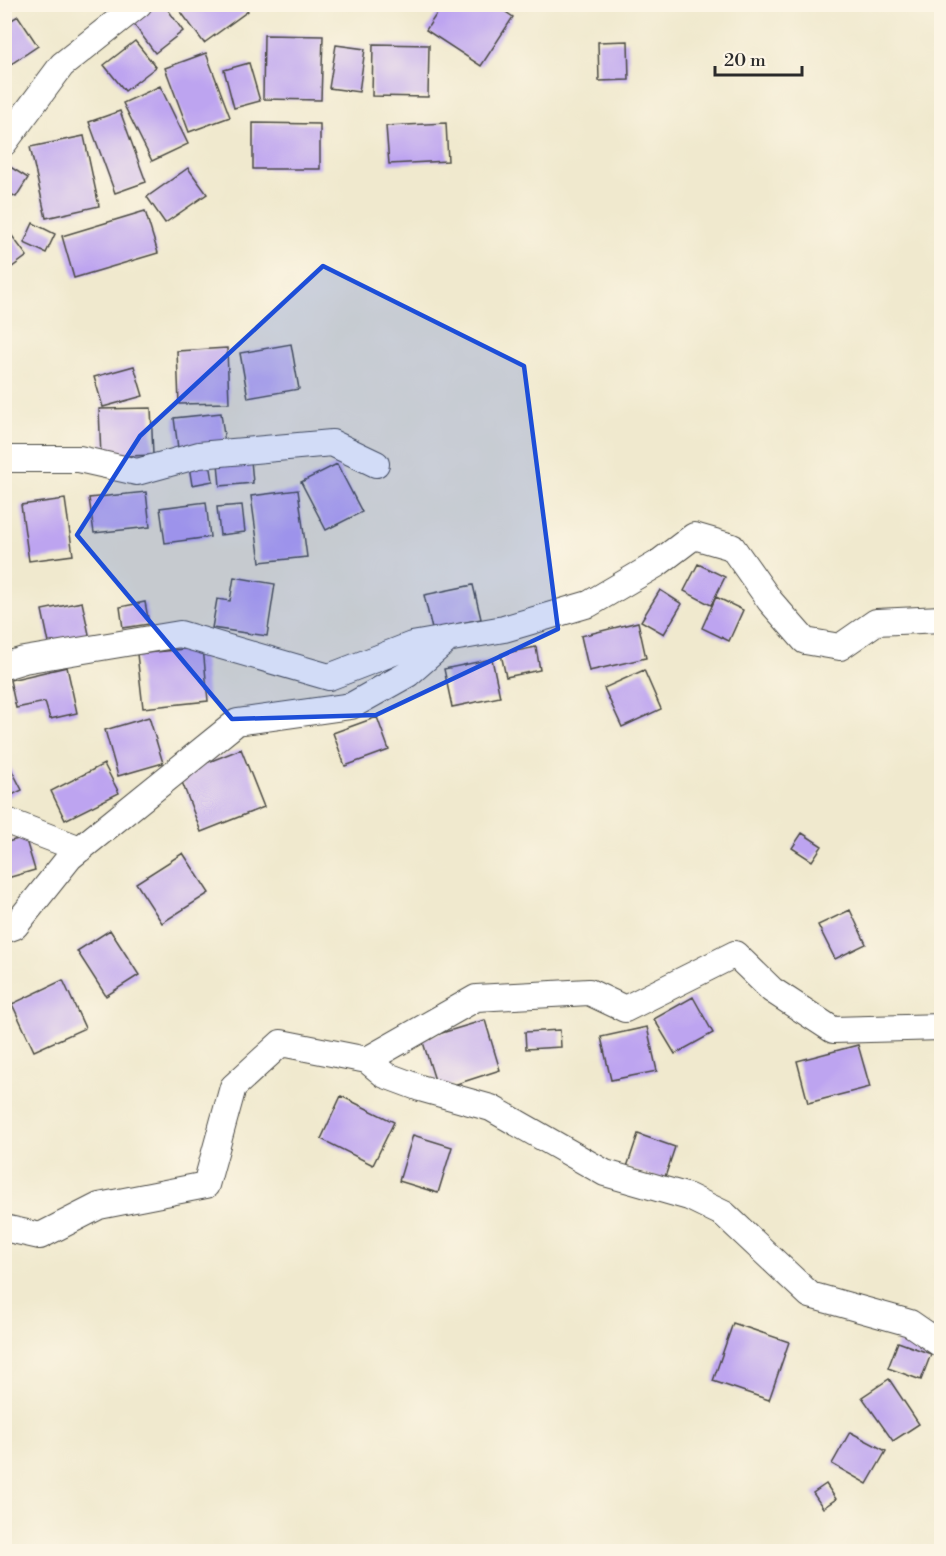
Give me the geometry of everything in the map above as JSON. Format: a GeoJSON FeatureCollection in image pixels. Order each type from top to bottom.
{"type":"FeatureCollection","features":[{"type":"Feature","properties":{"kind":"street"},"geometry":{"type":"LineString","coordinates":[[4,143],[62,65],[139,4]]}},
{"type":"Feature","properties":{"kind":"street"},"geometry":{"type":"LineString","coordinates":[[4,459],[79,459],[136,472],[199,455],[332,443],[376,464]]}},
{"type":"Feature","properties":{"kind":"street"},"geometry":{"type":"LineString","coordinates":[[4,666],[24,660],[180,634],[329,677],[412,645],[504,628],[589,604],[657,564],[693,536],[732,547],[770,601],[805,641],[840,647],[876,622],[942,619]]}},
{"type":"Feature","properties":{"kind":"street"},"geometry":{"type":"LineString","coordinates":[[4,930],[15,926],[70,857],[237,722],[351,706],[408,674],[449,639]]}},
{"type":"Feature","properties":{"kind":"street"},"geometry":{"type":"LineString","coordinates":[[4,820],[80,849]]}},
{"type":"Feature","properties":{"kind":"street"},"geometry":{"type":"LineString","coordinates":[[367,1060],[476,998],[589,992],[625,1009],[735,954],[772,990],[833,1030],[942,1028]]}},
{"type":"Feature","properties":{"kind":"street"},"geometry":{"type":"LineString","coordinates":[[4,1228],[40,1236],[99,1206],[206,1185],[233,1087],[281,1043],[367,1060],[385,1075],[420,1088],[491,1108],[605,1173],[689,1197],[724,1214],[810,1295],[910,1323],[942,1345]]}},
{"type":"Feature","properties":{"kind":"highlighted area"},"geometry":{"type":"Polygon","coordinates":[[[323,266],[524,366],[558,629],[376,715],[232,719],[77,535],[140,436],[323,266]]]}},
{"type":"Feature","properties":{"kind":"building"},"geometry":{"type":"Polygon","coordinates":[[[155,4],[164,4],[183,31],[155,53],[132,22],[155,4]]]}},
{"type":"Feature","properties":{"kind":"building"},"geometry":{"type":"Polygon","coordinates":[[[175,4],[243,4],[248,11],[204,43],[175,4]]]}},
{"type":"Feature","properties":{"kind":"building"},"geometry":{"type":"Polygon","coordinates":[[[443,4],[494,4],[513,17],[481,66],[426,30],[443,4]]]}},
{"type":"Feature","properties":{"kind":"building"},"geometry":{"type":"Polygon","coordinates":[[[18,16],[38,46],[5,68],[5,24],[18,16]]]}},
{"type":"Feature","properties":{"kind":"building"},"geometry":{"type":"Polygon","coordinates":[[[264,35],[323,36],[321,100],[263,99],[264,35]]]}},
{"type":"Feature","properties":{"kind":"building"},"geometry":{"type":"Polygon","coordinates":[[[135,41],[156,67],[125,91],[104,65],[135,41]]]}},
{"type":"Feature","properties":{"kind":"building"},"geometry":{"type":"Polygon","coordinates":[[[628,41],[629,80],[599,81],[598,42],[628,41]]]}},
{"type":"Feature","properties":{"kind":"building"},"geometry":{"type":"Polygon","coordinates":[[[373,44],[429,45],[428,97],[372,96],[373,44]]]}},
{"type":"Feature","properties":{"kind":"building"},"geometry":{"type":"Polygon","coordinates":[[[336,45],[365,49],[359,92],[329,88],[336,45]]]}},
{"type":"Feature","properties":{"kind":"building"},"geometry":{"type":"Polygon","coordinates":[[[206,53],[230,117],[189,132],[165,68],[206,53]]]}},
{"type":"Feature","properties":{"kind":"building"},"geometry":{"type":"Polygon","coordinates":[[[249,63],[260,101],[234,108],[224,70],[249,63]]]}},
{"type":"Feature","properties":{"kind":"building"},"geometry":{"type":"Polygon","coordinates":[[[160,86],[188,144],[152,161],[123,103],[160,86]]]}},
{"type":"Feature","properties":{"kind":"building"},"geometry":{"type":"Polygon","coordinates":[[[120,111],[146,182],[115,193],[89,122],[120,111]]]}},
{"type":"Feature","properties":{"kind":"building"},"geometry":{"type":"Polygon","coordinates":[[[253,123],[320,124],[320,169],[253,169],[253,123]]]}},
{"type":"Feature","properties":{"kind":"building"},"geometry":{"type":"Polygon","coordinates":[[[446,123],[448,161],[389,164],[386,126],[446,123]]]}},
{"type":"Feature","properties":{"kind":"building"},"geometry":{"type":"Polygon","coordinates":[[[84,136],[99,206],[46,218],[30,147],[84,136]]]}},
{"type":"Feature","properties":{"kind":"building"},"geometry":{"type":"Polygon","coordinates":[[[4,163],[28,178],[16,197],[4,190],[4,163]]]}},
{"type":"Feature","properties":{"kind":"building"},"geometry":{"type":"Polygon","coordinates":[[[188,168],[207,194],[165,223],[147,197],[188,168]]]}},
{"type":"Feature","properties":{"kind":"building"},"geometry":{"type":"Polygon","coordinates":[[[145,211],[158,253],[74,278],[62,236],[145,211]]]}},
{"type":"Feature","properties":{"kind":"building"},"geometry":{"type":"Polygon","coordinates":[[[33,223],[55,234],[46,253],[24,243],[33,223]]]}},
{"type":"Feature","properties":{"kind":"building"},"geometry":{"type":"Polygon","coordinates":[[[4,225],[27,256],[4,273],[4,225]]]}},
{"type":"Feature","properties":{"kind":"building"},"geometry":{"type":"Polygon","coordinates":[[[291,344],[299,389],[248,398],[240,353],[291,344]]]}},
{"type":"Feature","properties":{"kind":"building"},"geometry":{"type":"Polygon","coordinates":[[[227,348],[229,403],[179,404],[177,351],[227,348]]]}},
{"type":"Feature","properties":{"kind":"building"},"geometry":{"type":"Polygon","coordinates":[[[134,366],[143,396],[103,407],[94,377],[134,366]]]}},
{"type":"Feature","properties":{"kind":"building"},"geometry":{"type":"Polygon","coordinates":[[[151,408],[153,455],[101,457],[99,409],[151,408]]]}},
{"type":"Feature","properties":{"kind":"building"},"geometry":{"type":"Polygon","coordinates":[[[221,413],[225,443],[178,448],[174,418],[221,413]]]}},
{"type":"Feature","properties":{"kind":"building"},"geometry":{"type":"Polygon","coordinates":[[[251,460],[253,483],[220,486],[218,463],[251,460]]]}},
{"type":"Feature","properties":{"kind":"building"},"geometry":{"type":"Polygon","coordinates":[[[210,463],[213,481],[192,485],[189,466],[210,463]]]}},
{"type":"Feature","properties":{"kind":"building"},"geometry":{"type":"Polygon","coordinates":[[[337,464],[362,512],[326,530],[301,482],[337,464]]]}},
{"type":"Feature","properties":{"kind":"building"},"geometry":{"type":"Polygon","coordinates":[[[298,490],[307,557],[260,562],[251,496],[298,490]]]}},
{"type":"Feature","properties":{"kind":"building"},"geometry":{"type":"Polygon","coordinates":[[[146,492],[150,527],[94,533],[89,498],[146,492]]]}},
{"type":"Feature","properties":{"kind":"building"},"geometry":{"type":"Polygon","coordinates":[[[65,499],[73,555],[29,561],[21,505],[65,499]]]}},
{"type":"Feature","properties":{"kind":"building"},"geometry":{"type":"Polygon","coordinates":[[[206,502],[210,537],[165,543],[160,508],[206,502]]]}},
{"type":"Feature","properties":{"kind":"building"},"geometry":{"type":"Polygon","coordinates":[[[242,505],[245,532],[220,535],[217,507],[242,505]]]}},
{"type":"Feature","properties":{"kind":"building"},"geometry":{"type":"Polygon","coordinates":[[[698,564],[725,577],[711,605],[684,591],[698,564]]]}},
{"type":"Feature","properties":{"kind":"building"},"geometry":{"type":"Polygon","coordinates":[[[234,577],[275,584],[267,636],[212,628],[217,599],[230,601],[234,577]]]}},
{"type":"Feature","properties":{"kind":"building"},"geometry":{"type":"Polygon","coordinates":[[[473,585],[481,619],[432,629],[424,595],[473,585]]]}},
{"type":"Feature","properties":{"kind":"building"},"geometry":{"type":"Polygon","coordinates":[[[660,590],[682,604],[664,634],[641,621],[660,590]]]}},
{"type":"Feature","properties":{"kind":"building"},"geometry":{"type":"Polygon","coordinates":[[[716,597],[743,610],[729,641],[702,628],[716,597]]]}},
{"type":"Feature","properties":{"kind":"building"},"geometry":{"type":"Polygon","coordinates":[[[82,602],[90,639],[50,648],[42,610],[82,602]]]}},
{"type":"Feature","properties":{"kind":"building"},"geometry":{"type":"Polygon","coordinates":[[[145,602],[149,624],[123,628],[120,607],[145,602]]]}},
{"type":"Feature","properties":{"kind":"building"},"geometry":{"type":"Polygon","coordinates":[[[638,622],[646,658],[589,671],[581,636],[638,622]]]}},
{"type":"Feature","properties":{"kind":"building"},"geometry":{"type":"Polygon","coordinates":[[[203,647],[208,701],[143,708],[137,654],[203,647]]]}},
{"type":"Feature","properties":{"kind":"building"},"geometry":{"type":"Polygon","coordinates":[[[536,647],[540,670],[506,677],[501,654],[536,647]]]}},
{"type":"Feature","properties":{"kind":"building"},"geometry":{"type":"Polygon","coordinates":[[[492,659],[500,697],[452,707],[444,669],[492,659]]]}},
{"type":"Feature","properties":{"kind":"building"},"geometry":{"type":"Polygon","coordinates":[[[67,667],[77,713],[50,719],[45,702],[16,708],[10,680],[67,667]]]}},
{"type":"Feature","properties":{"kind":"building"},"geometry":{"type":"Polygon","coordinates":[[[644,670],[661,709],[622,727],[604,688],[644,670]]]}},
{"type":"Feature","properties":{"kind":"building"},"geometry":{"type":"Polygon","coordinates":[[[149,717],[163,763],[118,776],[105,730],[149,717]]]}},
{"type":"Feature","properties":{"kind":"building"},"geometry":{"type":"Polygon","coordinates":[[[377,717],[389,750],[345,766],[333,733],[377,717]]]}},
{"type":"Feature","properties":{"kind":"building"},"geometry":{"type":"Polygon","coordinates":[[[241,749],[264,807],[201,832],[179,774],[241,749]]]}},
{"type":"Feature","properties":{"kind":"building"},"geometry":{"type":"Polygon","coordinates":[[[104,764],[119,793],[65,820],[51,791],[104,764]]]}},
{"type":"Feature","properties":{"kind":"building"},"geometry":{"type":"Polygon","coordinates":[[[9,765],[22,790],[4,799],[4,767],[9,765]]]}},
{"type":"Feature","properties":{"kind":"building"},"geometry":{"type":"Polygon","coordinates":[[[802,833],[822,846],[812,861],[792,848],[802,833]]]}},
{"type":"Feature","properties":{"kind":"building"},"geometry":{"type":"Polygon","coordinates":[[[25,837],[35,870],[4,879],[4,843],[25,837]]]}},
{"type":"Feature","properties":{"kind":"building"},"geometry":{"type":"Polygon","coordinates":[[[183,853],[209,893],[162,923],[136,883],[183,853]]]}},
{"type":"Feature","properties":{"kind":"building"},"geometry":{"type":"Polygon","coordinates":[[[850,910],[866,944],[835,959],[818,925],[850,910]]]}},
{"type":"Feature","properties":{"kind":"building"},"geometry":{"type":"Polygon","coordinates":[[[110,930],[139,975],[106,996],[77,951],[110,930]]]}},
{"type":"Feature","properties":{"kind":"building"},"geometry":{"type":"Polygon","coordinates":[[[63,980],[85,1028],[34,1051],[12,1004],[63,980]]]}},
{"type":"Feature","properties":{"kind":"building"},"geometry":{"type":"Polygon","coordinates":[[[693,997],[713,1033],[675,1054],[654,1019],[693,997]]]}},
{"type":"Feature","properties":{"kind":"building"},"geometry":{"type":"Polygon","coordinates":[[[485,1020],[500,1070],[438,1090],[422,1039],[485,1020]]]}},
{"type":"Feature","properties":{"kind":"building"},"geometry":{"type":"Polygon","coordinates":[[[647,1027],[657,1071],[611,1080],[601,1037],[647,1027]]]}},
{"type":"Feature","properties":{"kind":"building"},"geometry":{"type":"Polygon","coordinates":[[[560,1030],[561,1047],[526,1049],[525,1032],[560,1030]]]}},
{"type":"Feature","properties":{"kind":"building"},"geometry":{"type":"Polygon","coordinates":[[[858,1045],[870,1087],[808,1103],[797,1061],[858,1045]]]}},
{"type":"Feature","properties":{"kind":"building"},"geometry":{"type":"Polygon","coordinates":[[[341,1096],[394,1122],[373,1165],[321,1139],[341,1096]]]}},
{"type":"Feature","properties":{"kind":"building"},"geometry":{"type":"Polygon","coordinates":[[[638,1134],[675,1147],[664,1180],[627,1167],[638,1134]]]}},
{"type":"Feature","properties":{"kind":"building"},"geometry":{"type":"Polygon","coordinates":[[[413,1135],[452,1147],[438,1193],[399,1181],[413,1135]]]}},
{"type":"Feature","properties":{"kind":"building"},"geometry":{"type":"Polygon","coordinates":[[[733,1323],[789,1342],[769,1400],[713,1381],[733,1323]]]}},
{"type":"Feature","properties":{"kind":"building"},"geometry":{"type":"Polygon","coordinates":[[[898,1342],[931,1354],[921,1380],[888,1368],[898,1342]]]}},
{"type":"Feature","properties":{"kind":"building"},"geometry":{"type":"Polygon","coordinates":[[[889,1379],[919,1424],[893,1441],[862,1397],[889,1379]]]}},
{"type":"Feature","properties":{"kind":"building"},"geometry":{"type":"Polygon","coordinates":[[[850,1432],[886,1451],[867,1484],[832,1464],[850,1432]]]}},
{"type":"Feature","properties":{"kind":"building"},"geometry":{"type":"Polygon","coordinates":[[[826,1484],[836,1499],[823,1508],[813,1493],[826,1484]]]}}]}
